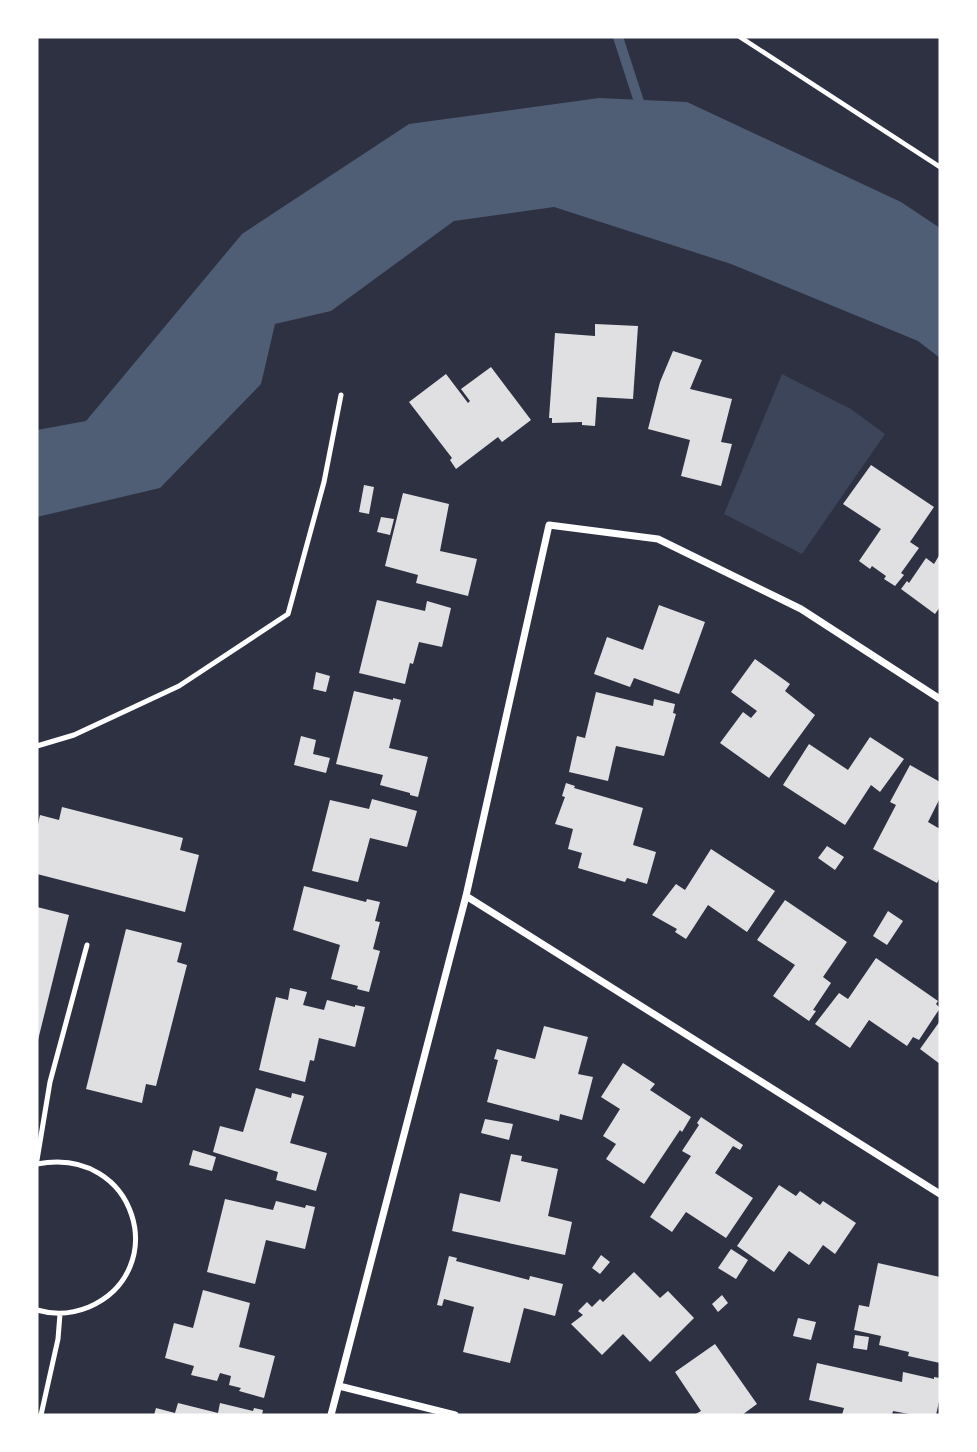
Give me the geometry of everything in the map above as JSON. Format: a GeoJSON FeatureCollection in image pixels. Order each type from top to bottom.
{"type":"FeatureCollection","features":[{"type":"Feature","properties":{"kind":"street"},"geometry":{"type":"LineString","coordinates":[[331,1415],[466,896],[549,525],[658,539],[801,608],[940,699]]}},
{"type":"Feature","properties":{"kind":"street"},"geometry":{"type":"LineString","coordinates":[[466,896],[940,1194]]}},
{"type":"Feature","properties":{"kind":"street"},"geometry":{"type":"LineString","coordinates":[[339,1386],[456,1415]]}},
{"type":"Feature","properties":{"kind":"lane"},"geometry":{"type":"LineString","coordinates":[[37,746],[74,735],[179,686],[288,614],[324,482],[341,395]]}},
{"type":"Feature","properties":{"kind":"lane"},"geometry":{"type":"LineString","coordinates":[[37,1310],[60,1314],[79,1311],[98,1303],[114,1290],[126,1274],[133,1255],[135,1234],[132,1214],[123,1195],[110,1180],[93,1168],[73,1162],[37,1162],[50,1082],[87,945]]}},
{"type":"Feature","properties":{"kind":"lane"},"geometry":{"type":"LineString","coordinates":[[41,1415],[58,1339],[60,1314]]}},
{"type":"Feature","properties":{"kind":"path"},"geometry":{"type":"LineString","coordinates":[[740,37],[940,167]]}},
{"type":"Feature","properties":{"kind":"shaded area"},"geometry":{"type":"Polygon","coordinates":[[[599,98],[687,102],[901,202],[940,228],[940,358],[918,341],[731,264],[554,207],[454,221],[331,311],[275,324],[261,384],[160,488],[37,517],[37,430],[86,421],[242,234],[409,124],[599,98]]]}},
{"type":"Feature","properties":{"kind":"shaded area"},"geometry":{"type":"Polygon","coordinates":[[[782,374],[851,409],[885,434],[802,554],[724,514],[782,374]]]}},
{"type":"Feature","properties":{"kind":"building"},"geometry":{"type":"Polygon","coordinates":[[[595,324],[638,326],[633,399],[597,397],[595,426],[582,425],[582,422],[552,423],[552,418],[549,418],[555,333],[595,336],[595,324]]]}},
{"type":"Feature","properties":{"kind":"building"},"geometry":{"type":"Polygon","coordinates":[[[673,351],[702,360],[690,389],[732,399],[721,442],[732,444],[721,486],[681,476],[690,440],[648,429],[660,382],[673,351]]]}},
{"type":"Feature","properties":{"kind":"building"},"geometry":{"type":"Polygon","coordinates":[[[491,367],[531,420],[502,442],[498,437],[456,469],[450,460],[452,458],[409,402],[446,374],[468,403],[470,401],[461,389],[491,367]]]}},
{"type":"Feature","properties":{"kind":"building"},"geometry":{"type":"Polygon","coordinates":[[[871,465],[934,507],[910,542],[919,548],[895,586],[872,566],[870,569],[859,561],[881,529],[843,504],[871,465]]]}},
{"type":"Feature","properties":{"kind":"building"},"geometry":{"type":"Polygon","coordinates":[[[364,485],[374,487],[369,514],[359,512],[364,485]]]}},
{"type":"Feature","properties":{"kind":"building"},"geometry":{"type":"Polygon","coordinates":[[[403,493],[449,504],[440,551],[477,559],[468,596],[416,583],[418,575],[385,566],[403,493]]]}},
{"type":"Feature","properties":{"kind":"building"},"geometry":{"type":"Polygon","coordinates":[[[381,517],[394,519],[390,535],[377,532],[381,517]]]}},
{"type":"Feature","properties":{"kind":"building"},"geometry":{"type":"Polygon","coordinates":[[[940,554],[940,607],[935,614],[901,589],[907,581],[909,583],[926,558],[934,564],[940,554]]]}},
{"type":"Feature","properties":{"kind":"building"},"geometry":{"type":"Polygon","coordinates":[[[377,600],[425,611],[427,601],[451,608],[442,647],[419,642],[405,684],[359,673],[377,600]]]}},
{"type":"Feature","properties":{"kind":"building"},"geometry":{"type":"Polygon","coordinates":[[[659,605],[705,622],[679,694],[634,678],[630,687],[594,674],[607,637],[643,650],[659,605]]]}},
{"type":"Feature","properties":{"kind":"building"},"geometry":{"type":"Polygon","coordinates":[[[755,659],[790,684],[785,691],[815,715],[769,778],[720,743],[743,712],[751,718],[757,711],[731,692],[755,659]]]}},
{"type":"Feature","properties":{"kind":"building"},"geometry":{"type":"Polygon","coordinates":[[[316,672],[330,676],[326,692],[313,689],[316,672]]]}},
{"type":"Feature","properties":{"kind":"building"},"geometry":{"type":"Polygon","coordinates":[[[354,691],[401,700],[389,748],[428,757],[418,797],[380,785],[383,775],[336,764],[354,691]]]}},
{"type":"Feature","properties":{"kind":"building"},"geometry":{"type":"Polygon","coordinates":[[[596,692],[653,706],[654,699],[675,704],[673,713],[676,714],[664,756],[616,746],[608,781],[569,772],[577,736],[585,738],[596,692]]]}},
{"type":"Feature","properties":{"kind":"building"},"geometry":{"type":"Polygon","coordinates":[[[301,736],[316,740],[313,754],[330,758],[326,773],[294,765],[301,736]]]}},
{"type":"Feature","properties":{"kind":"building"},"geometry":{"type":"Polygon","coordinates":[[[870,737],[904,759],[880,792],[871,785],[845,825],[783,785],[809,744],[848,770],[870,737]]]}},
{"type":"Feature","properties":{"kind":"building"},"geometry":{"type":"Polygon","coordinates":[[[910,765],[940,782],[940,798],[928,822],[940,829],[940,877],[937,883],[873,849],[896,805],[890,802],[910,765]]]}},
{"type":"Feature","properties":{"kind":"building"},"geometry":{"type":"Polygon","coordinates":[[[566,783],[575,786],[574,788],[643,808],[633,845],[656,852],[647,884],[627,878],[625,882],[578,868],[582,853],[568,849],[573,829],[555,824],[565,797],[562,796],[566,783]]]}},
{"type":"Feature","properties":{"kind":"building"},"geometry":{"type":"Polygon","coordinates":[[[372,799],[417,811],[407,847],[370,838],[358,882],[312,871],[330,800],[369,809],[372,799]]]}},
{"type":"Feature","properties":{"kind":"building"},"geometry":{"type":"Polygon","coordinates":[[[62,807],[183,838],[180,850],[199,855],[185,912],[37,874],[37,829],[40,815],[59,820],[62,807]]]}},
{"type":"Feature","properties":{"kind":"building"},"geometry":{"type":"Polygon","coordinates":[[[827,846],[844,857],[835,870],[818,858],[827,846]]]}},
{"type":"Feature","properties":{"kind":"building"},"geometry":{"type":"Polygon","coordinates":[[[711,849],[775,891],[747,932],[708,905],[686,939],[675,932],[677,929],[652,915],[676,884],[685,890],[711,849]]]}},
{"type":"Feature","properties":{"kind":"building"},"geometry":{"type":"Polygon","coordinates":[[[304,886],[366,902],[367,899],[380,902],[375,921],[380,922],[373,949],[380,951],[369,992],[357,989],[358,986],[331,979],[340,945],[293,930],[304,886]]]}},
{"type":"Feature","properties":{"kind":"building"},"geometry":{"type":"Polygon","coordinates":[[[785,900],[847,942],[823,977],[831,983],[809,1021],[773,996],[795,965],[757,940],[785,900]]]}},
{"type":"Feature","properties":{"kind":"building"},"geometry":{"type":"Polygon","coordinates":[[[37,907],[69,915],[38,1040],[37,1040],[37,907]]]}},
{"type":"Feature","properties":{"kind":"building"},"geometry":{"type":"Polygon","coordinates":[[[888,911],[903,921],[887,945],[873,936],[888,911]]]}},
{"type":"Feature","properties":{"kind":"building"},"geometry":{"type":"Polygon","coordinates":[[[126,929],[182,943],[177,962],[187,965],[156,1086],[146,1084],[142,1103],[86,1089],[126,929]]]}},
{"type":"Feature","properties":{"kind":"building"},"geometry":{"type":"Polygon","coordinates":[[[876,958],[938,1001],[936,1004],[940,1008],[919,1040],[913,1037],[907,1046],[869,1020],[850,1048],[815,1024],[839,993],[848,999],[876,958]]]}},
{"type":"Feature","properties":{"kind":"building"},"geometry":{"type":"Polygon","coordinates":[[[290,988],[307,992],[303,1005],[324,1010],[327,1000],[365,1007],[355,1047],[319,1038],[314,1061],[310,1060],[305,1082],[259,1070],[276,997],[288,1000],[290,988]]]}},
{"type":"Feature","properties":{"kind":"building"},"geometry":{"type":"Polygon","coordinates":[[[940,1021],[940,1064],[920,1049],[940,1021]]]}},
{"type":"Feature","properties":{"kind":"building"},"geometry":{"type":"Polygon","coordinates":[[[544,1026],[588,1037],[578,1074],[593,1077],[582,1120],[560,1114],[559,1121],[487,1102],[498,1060],[494,1059],[497,1049],[535,1059],[544,1026]]]}},
{"type":"Feature","properties":{"kind":"building"},"geometry":{"type":"Polygon","coordinates":[[[623,1063],[655,1084],[650,1090],[691,1117],[644,1184],[606,1159],[616,1144],[603,1136],[620,1109],[601,1097],[623,1063]]]}},
{"type":"Feature","properties":{"kind":"building"},"geometry":{"type":"Polygon","coordinates":[[[256,1088],[291,1098],[292,1093],[304,1096],[290,1143],[327,1153],[316,1191],[276,1180],[278,1172],[213,1152],[220,1126],[243,1132],[256,1088]]]}},
{"type":"Feature","properties":{"kind":"building"},"geometry":{"type":"Polygon","coordinates":[[[701,1117],[743,1145],[740,1150],[733,1146],[715,1173],[753,1198],[726,1238],[686,1212],[672,1232],[650,1217],[691,1156],[682,1151],[699,1125],[697,1123],[701,1117]]]}},
{"type":"Feature","properties":{"kind":"building"},"geometry":{"type":"Polygon","coordinates":[[[485,1119],[513,1124],[509,1140],[481,1133],[485,1119]]]}},
{"type":"Feature","properties":{"kind":"building"},"geometry":{"type":"Polygon","coordinates":[[[193,1150],[216,1157],[212,1171],[189,1165],[193,1150]]]}},
{"type":"Feature","properties":{"kind":"building"},"geometry":{"type":"Polygon","coordinates":[[[511,1154],[522,1156],[521,1161],[558,1169],[548,1216],[572,1222],[565,1255],[452,1231],[460,1193],[500,1202],[511,1154]]]}},
{"type":"Feature","properties":{"kind":"building"},"geometry":{"type":"Polygon","coordinates":[[[779,1185],[796,1196],[800,1191],[820,1205],[823,1201],[856,1223],[835,1254],[823,1245],[809,1265],[789,1251],[774,1272],[737,1246],[779,1185]]]}},
{"type":"Feature","properties":{"kind":"building"},"geometry":{"type":"Polygon","coordinates":[[[225,1199],[273,1210],[276,1201],[305,1208],[306,1205],[315,1207],[305,1249],[266,1240],[255,1284],[207,1272],[225,1199]]]}},
{"type":"Feature","properties":{"kind":"building"},"geometry":{"type":"Polygon","coordinates":[[[731,1249],[748,1260],[736,1279],[718,1268],[731,1249]]]}},
{"type":"Feature","properties":{"kind":"building"},"geometry":{"type":"Polygon","coordinates":[[[601,1255],[610,1262],[600,1274],[592,1268],[601,1255]]]}},
{"type":"Feature","properties":{"kind":"building"},"geometry":{"type":"Polygon","coordinates":[[[449,1256],[457,1258],[456,1261],[529,1280],[530,1276],[563,1284],[555,1316],[524,1308],[510,1363],[463,1352],[474,1307],[444,1299],[442,1306],[437,1305],[449,1256]]]}},
{"type":"Feature","properties":{"kind":"building"},"geometry":{"type":"Polygon","coordinates":[[[878,1263],[940,1277],[940,1363],[908,1356],[909,1352],[879,1345],[881,1336],[854,1330],[859,1305],[869,1307],[878,1263]]]}},
{"type":"Feature","properties":{"kind":"building"},"geometry":{"type":"Polygon","coordinates":[[[634,1272],[660,1298],[668,1291],[694,1318],[650,1362],[623,1334],[602,1355],[571,1324],[583,1315],[578,1311],[587,1302],[592,1307],[600,1299],[603,1302],[634,1272]]]}},
{"type":"Feature","properties":{"kind":"building"},"geometry":{"type":"Polygon","coordinates":[[[203,1290],[250,1303],[239,1347],[275,1356],[264,1398],[239,1391],[241,1388],[229,1385],[231,1376],[220,1373],[217,1381],[191,1375],[194,1366],[165,1358],[174,1323],[193,1328],[203,1290]]]}},
{"type":"Feature","properties":{"kind":"building"},"geometry":{"type":"Polygon","coordinates":[[[722,1295],[728,1303],[718,1312],[712,1304],[722,1295]]]}},
{"type":"Feature","properties":{"kind":"building"},"geometry":{"type":"Polygon","coordinates":[[[798,1318],[816,1322],[811,1340],[793,1336],[798,1318]]]}},
{"type":"Feature","properties":{"kind":"building"},"geometry":{"type":"Polygon","coordinates":[[[855,1335],[869,1337],[867,1350],[853,1348],[855,1335]]]}},
{"type":"Feature","properties":{"kind":"building"},"geometry":{"type":"Polygon","coordinates":[[[715,1344],[757,1404],[742,1415],[694,1415],[701,1411],[675,1372],[715,1344]]]}},
{"type":"Feature","properties":{"kind":"building"},"geometry":{"type":"Polygon","coordinates":[[[817,1363],[902,1382],[903,1372],[940,1378],[936,1415],[893,1411],[892,1415],[842,1415],[844,1408],[809,1400],[817,1363]]]}},
{"type":"Feature","properties":{"kind":"building"},"geometry":{"type":"Polygon","coordinates":[[[178,1403],[218,1413],[220,1403],[253,1411],[254,1408],[263,1410],[262,1415],[154,1415],[156,1408],[175,1413],[178,1403]]]}},
{"type":"Feature","properties":{"kind":"waterway"},"geometry":{"type":"LineString","coordinates":[[618,37],[642,111]]}}]}
